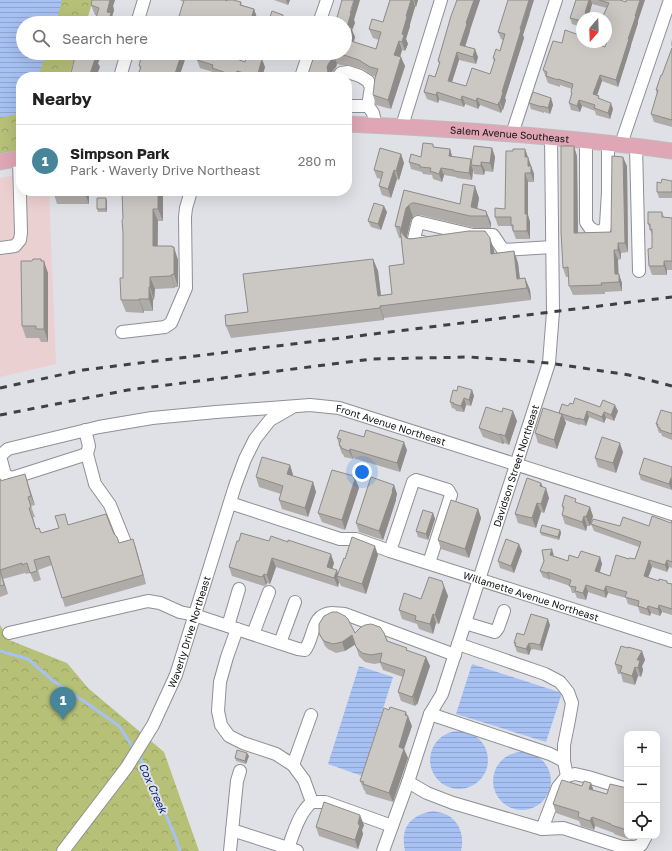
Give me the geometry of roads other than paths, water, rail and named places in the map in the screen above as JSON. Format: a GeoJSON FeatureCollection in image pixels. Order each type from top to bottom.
{"type":"FeatureCollection","features":[{"type":"Feature","properties":{"kind":"main road","name":"Salem Avenue Southeast"},"geometry":{"type":"LineString","coordinates":[[352,124],[402,126],[551,137],[614,143],[672,151]]}},
{"type":"Feature","properties":{"kind":"main road"},"geometry":{"type":"LineString","coordinates":[[0,162],[16,159]]}},
{"type":"Feature","properties":{"kind":"street"},"geometry":{"type":"LineString","coordinates":[[139,16],[144,0]]}},
{"type":"Feature","properties":{"kind":"street"},"geometry":{"type":"LineString","coordinates":[[321,16],[327,0]]}},
{"type":"Feature","properties":{"kind":"street"},"geometry":{"type":"LineString","coordinates":[[402,126],[441,0]]}},
{"type":"Feature","properties":{"kind":"street"},"geometry":{"type":"LineString","coordinates":[[512,134],[556,0]]}},
{"type":"Feature","properties":{"kind":"street"},"geometry":{"type":"LineString","coordinates":[[586,141],[586,222],[590,228],[597,232],[604,230],[606,225],[608,192],[614,143],[670,0]]}},
{"type":"Feature","properties":{"kind":"street"},"geometry":{"type":"LineString","coordinates":[[121,72],[125,60]]}},
{"type":"Feature","properties":{"kind":"street"},"geometry":{"type":"LineString","coordinates":[[303,72],[307,60]]}},
{"type":"Feature","properties":{"kind":"street"},"geometry":{"type":"LineString","coordinates":[[352,73],[368,81],[371,87],[368,106],[373,113],[376,126]]}},
{"type":"Feature","properties":{"kind":"street"},"geometry":{"type":"LineString","coordinates":[[352,106],[368,106]]}},
{"type":"Feature","properties":{"kind":"street","name":"Davidson Street Northeast"},"geometry":{"type":"LineString","coordinates":[[383,851],[408,782],[430,714],[442,694],[457,650],[549,363],[553,312],[551,137]]}},
{"type":"Feature","properties":{"kind":"street"},"geometry":{"type":"LineString","coordinates":[[636,146],[639,271]]}},
{"type":"Feature","properties":{"kind":"street"},"geometry":{"type":"LineString","coordinates":[[0,248],[15,246],[20,240],[21,196]]}},
{"type":"Feature","properties":{"kind":"street"},"geometry":{"type":"LineString","coordinates":[[122,332],[165,327],[171,323],[186,288],[185,217],[186,208],[190,196]]}},
{"type":"Feature","properties":{"kind":"street"},"geometry":{"type":"LineString","coordinates":[[473,235],[418,222],[413,243],[473,235],[493,235],[503,250],[552,247]]}},
{"type":"Feature","properties":{"kind":"street","name":"Front Avenue Northeast"},"geometry":{"type":"LineString","coordinates":[[87,454],[12,478],[5,475],[0,456],[8,449],[85,430],[152,418],[310,406],[339,408],[672,514]]}},
{"type":"Feature","properties":{"kind":"street","name":"Waverly Drive Northeast"},"geometry":{"type":"LineString","coordinates":[[63,851],[127,768],[153,725],[176,675],[230,503],[246,459],[256,439],[270,420],[294,407]]}},
{"type":"Feature","properties":{"kind":"street"},"geometry":{"type":"LineString","coordinates":[[85,430],[89,446],[87,454],[95,484],[110,505],[124,540]]}},
{"type":"Feature","properties":{"kind":"street"},"geometry":{"type":"LineString","coordinates":[[390,551],[413,482],[416,480],[448,490],[451,495],[429,563]]}},
{"type":"Feature","properties":{"kind":"street","name":"Willamette Avenue Northeast"},"geometry":{"type":"LineString","coordinates":[[230,503],[340,539],[356,539],[672,641]]}},
{"type":"Feature","properties":{"kind":"street"},"geometry":{"type":"LineString","coordinates":[[239,589],[228,657],[220,682],[218,711],[221,725],[229,736],[242,743],[276,754],[293,765],[304,780],[312,802]]}},
{"type":"Feature","properties":{"kind":"street"},"geometry":{"type":"LineString","coordinates":[[253,634],[269,592]]}},
{"type":"Feature","properties":{"kind":"street"},"geometry":{"type":"LineString","coordinates":[[9,634],[148,601],[160,603],[180,612],[194,615],[305,650],[317,620],[322,615],[332,613],[345,614],[457,650],[545,674],[560,682],[568,692],[572,703],[564,745],[564,761],[567,776]]}},
{"type":"Feature","properties":{"kind":"street"},"geometry":{"type":"LineString","coordinates":[[280,643],[295,602]]}},
{"type":"Feature","properties":{"kind":"street"},"geometry":{"type":"LineString","coordinates":[[465,623],[495,632],[504,611]]}},
{"type":"Feature","properties":{"kind":"street"},"geometry":{"type":"LineString","coordinates":[[430,714],[550,754],[564,761]]}},
{"type":"Feature","properties":{"kind":"street"},"geometry":{"type":"LineString","coordinates":[[293,765],[311,715]]}},
{"type":"Feature","properties":{"kind":"street"},"geometry":{"type":"LineString","coordinates":[[230,851],[237,781],[240,771]]}},
{"type":"Feature","properties":{"kind":"street"},"geometry":{"type":"LineString","coordinates":[[542,829],[558,786],[567,776],[575,774],[624,788]]}},
{"type":"Feature","properties":{"kind":"street"},"geometry":{"type":"LineString","coordinates":[[408,782],[427,793],[453,803],[542,829],[562,828],[622,847],[635,847],[642,845],[645,839]]}},
{"type":"Feature","properties":{"kind":"street"},"geometry":{"type":"LineString","coordinates":[[232,830],[293,850],[299,820],[306,806],[312,802],[325,802],[392,826]]}},
{"type":"Feature","properties":{"kind":"water"},"geometry":{"type":"Polygon","coordinates":[[[0,0],[62,0],[58,16],[16,16],[16,60],[44,60],[40,72],[16,72],[16,114],[0,118],[0,0]]]}},
{"type":"Feature","properties":{"kind":"water"},"geometry":{"type":"Polygon","coordinates":[[[472,664],[562,693],[546,742],[456,714],[472,664]]]}},
{"type":"Feature","properties":{"kind":"water"},"geometry":{"type":"Polygon","coordinates":[[[359,666],[393,677],[362,776],[328,764],[359,666]]]}},
{"type":"Feature","properties":{"kind":"water"},"geometry":{"type":"Polygon","coordinates":[[[453,731],[465,731],[480,739],[488,754],[488,766],[480,781],[465,789],[453,789],[438,781],[430,766],[430,754],[438,739],[453,731]]]}},
{"type":"Feature","properties":{"kind":"water"},"geometry":{"type":"Polygon","coordinates":[[[516,752],[528,752],[543,760],[551,775],[551,787],[543,802],[528,810],[516,810],[501,802],[493,787],[493,775],[501,760],[516,752]]]}},
{"type":"Feature","properties":{"kind":"water"},"geometry":{"type":"Polygon","coordinates":[[[433,811],[448,815],[457,823],[462,839],[461,851],[405,851],[404,836],[408,824],[418,816],[433,811]]]}},
{"type":"Feature","properties":{"kind":"waterway","name":"Cox Creek"},"geometry":{"type":"LineString","coordinates":[[0,651],[28,659],[52,680],[119,726],[134,749]]}},
{"type":"Feature","properties":{"kind":"waterway","name":"Cox Creek"},"geometry":{"type":"LineString","coordinates":[[138,756],[144,764],[180,851]]}},
{"type":"Feature","properties":{"kind":"railway"},"geometry":{"type":"LineString","coordinates":[[0,388],[83,370],[672,297]]}},
{"type":"Feature","properties":{"kind":"railway"},"geometry":{"type":"LineString","coordinates":[[0,415],[128,390],[372,359],[470,357],[549,363],[629,375],[672,386]]}},
{"type":"Feature","properties":{"kind":"place","name":"Simpson Park"},"geometry":{"type":"Point","coordinates":[63,720]}}]}
